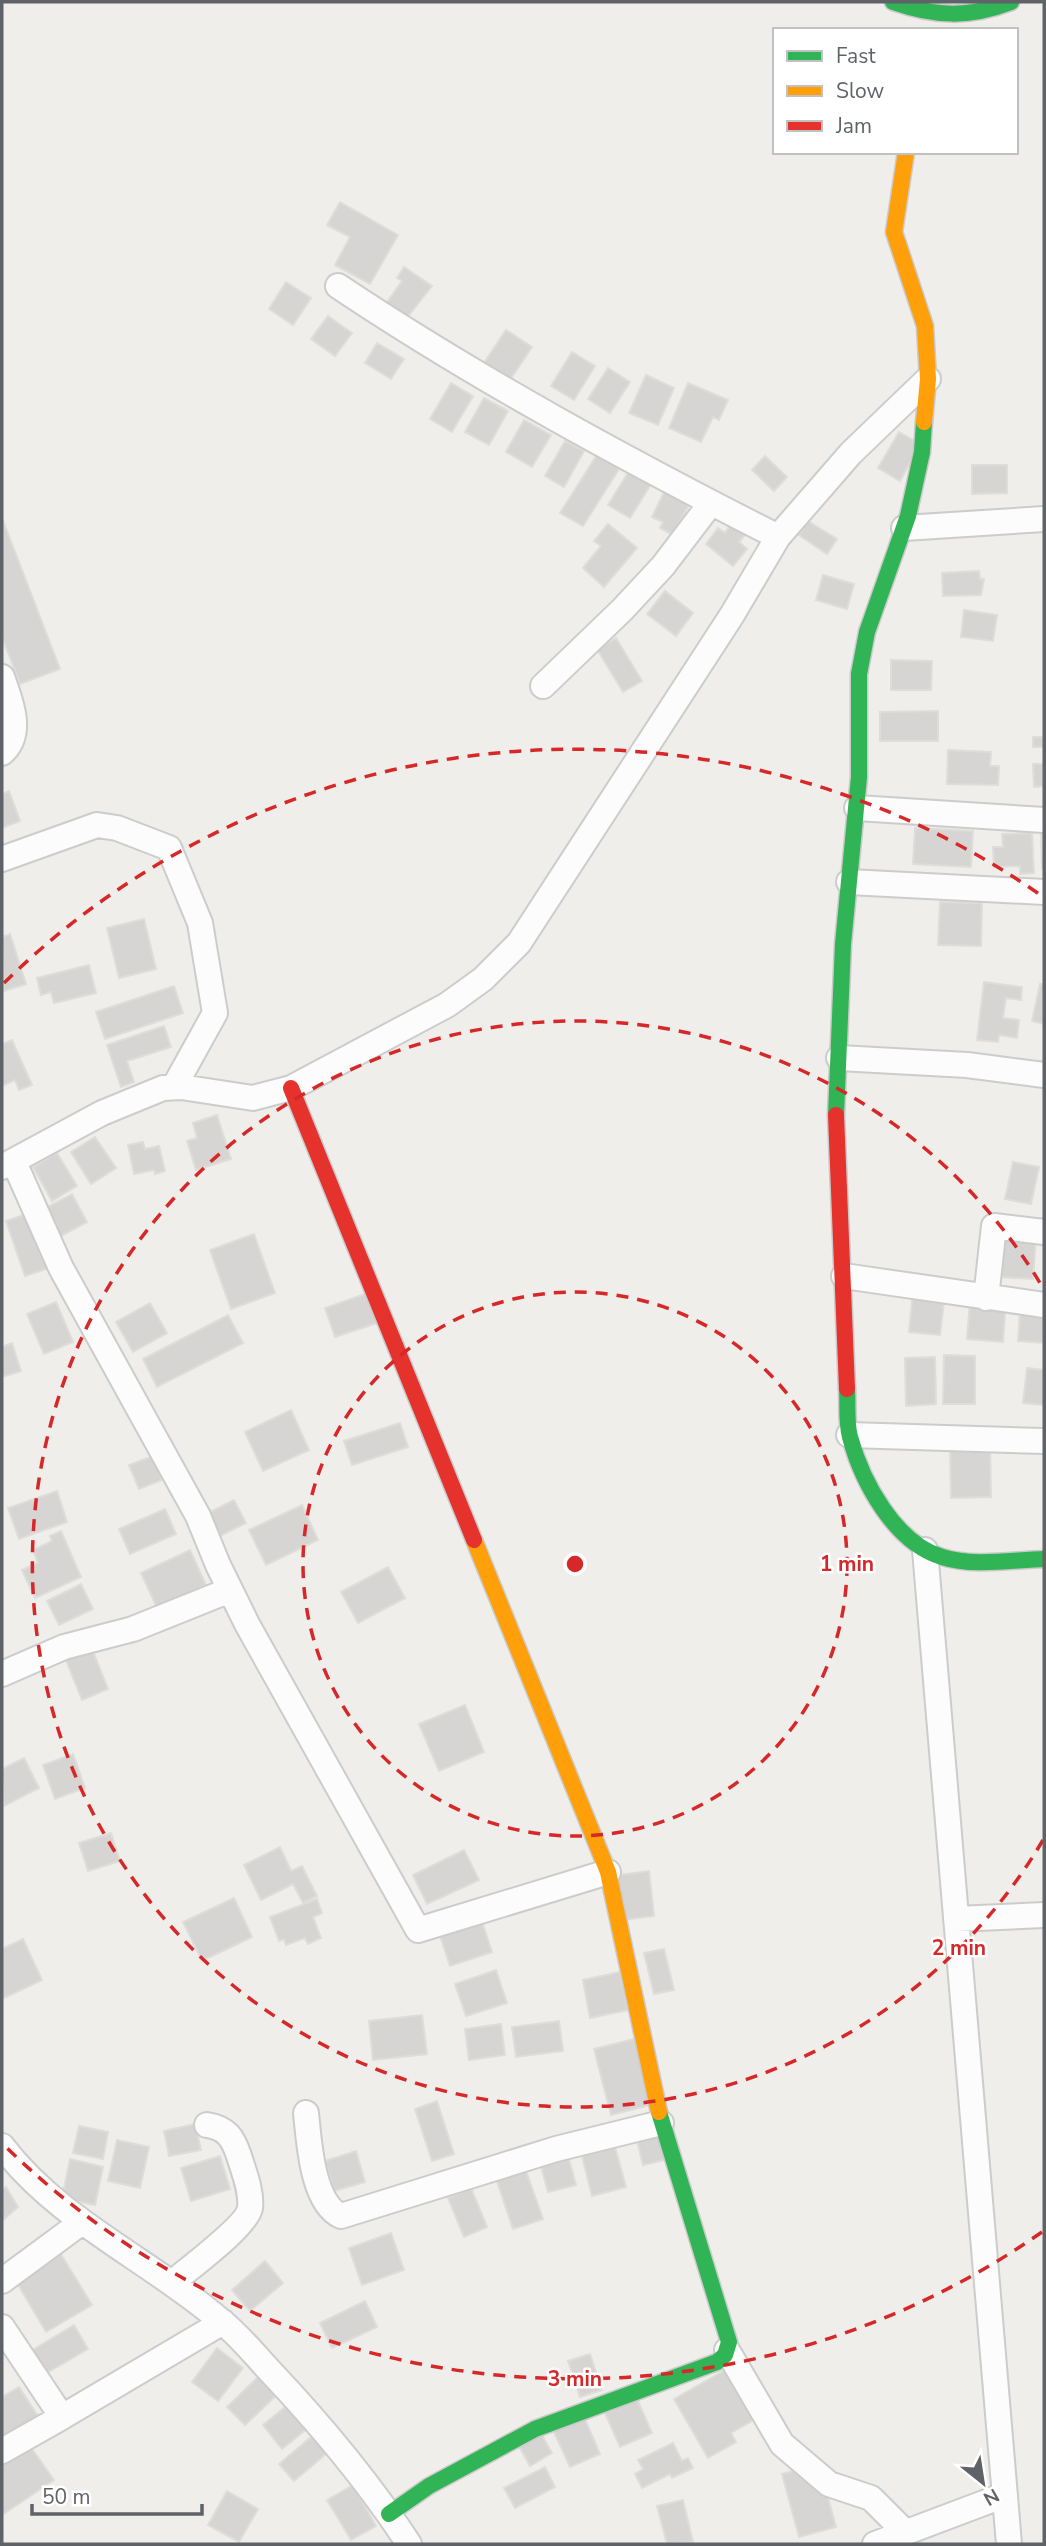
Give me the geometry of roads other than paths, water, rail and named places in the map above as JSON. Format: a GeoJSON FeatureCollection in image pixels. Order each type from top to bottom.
{"type":"FeatureCollection","features":[{"type":"Feature","properties":{"kind":"street"},"geometry":{"type":"LineString","coordinates":[[892,2],[943,23],[1011,2]]}},
{"type":"Feature","properties":{"kind":"street"},"geometry":{"type":"LineString","coordinates":[[906,154],[894,232],[897,248],[925,326],[928,379],[922,452],[904,528],[863,646],[859,674],[857,808],[843,944],[835,1139],[844,1276],[844,1381],[849,1435],[860,1467],[877,1497],[902,1531],[925,1550],[950,1559],[1044,1559]]}},
{"type":"Feature","properties":{"kind":"street"},"geometry":{"type":"LineString","coordinates":[[338,286],[412,336],[711,503],[778,537]]}},
{"type":"Feature","properties":{"kind":"street"},"geometry":{"type":"LineString","coordinates":[[608,1871],[418,1930],[380,1858],[310,1741],[230,1590],[198,1516],[61,1268],[8,1164],[102,1112],[142,1094],[174,1087],[253,1098],[291,1088],[447,1004],[483,979],[519,943],[732,615],[778,537],[851,453],[928,379]]}},
{"type":"Feature","properties":{"kind":"street"},"geometry":{"type":"LineString","coordinates":[[543,685],[631,601],[663,566],[711,503]]}},
{"type":"Feature","properties":{"kind":"street"},"geometry":{"type":"LineString","coordinates":[[904,528],[1044,519]]}},
{"type":"Feature","properties":{"kind":"street"},"geometry":{"type":"LineString","coordinates":[[2,677],[15,727],[15,736],[2,753]]}},
{"type":"Feature","properties":{"kind":"street"},"geometry":{"type":"LineString","coordinates":[[857,808],[1044,820]]}},
{"type":"Feature","properties":{"kind":"street"},"geometry":{"type":"LineString","coordinates":[[2,859],[97,825],[117,828],[169,848],[200,923],[215,1013],[174,1087]]}},
{"type":"Feature","properties":{"kind":"street"},"geometry":{"type":"LineString","coordinates":[[849,882],[1044,892]]}},
{"type":"Feature","properties":{"kind":"street"},"geometry":{"type":"LineString","coordinates":[[839,1058],[967,1065],[1044,1075]]}},
{"type":"Feature","properties":{"kind":"street"},"geometry":{"type":"LineString","coordinates":[[291,1088],[608,1871],[661,2123],[729,2342],[727,2350],[717,2362],[554,2421],[506,2442],[429,2486],[389,2514]]}},
{"type":"Feature","properties":{"kind":"street"},"geometry":{"type":"LineString","coordinates":[[986,1298],[994,1226],[1044,1232]]}},
{"type":"Feature","properties":{"kind":"street"},"geometry":{"type":"LineString","coordinates":[[844,1276],[1044,1305]]}},
{"type":"Feature","properties":{"kind":"street"},"geometry":{"type":"LineString","coordinates":[[849,1435],[1044,1441]]}},
{"type":"Feature","properties":{"kind":"street"},"geometry":{"type":"LineString","coordinates":[[925,1550],[1009,2544]]}},
{"type":"Feature","properties":{"kind":"street"},"geometry":{"type":"LineString","coordinates":[[2,1674],[64,1647],[133,1629],[230,1590]]}},
{"type":"Feature","properties":{"kind":"street"},"geometry":{"type":"LineString","coordinates":[[956,1919],[1044,1915]]}},
{"type":"Feature","properties":{"kind":"street"},"geometry":{"type":"LineString","coordinates":[[306,2113],[312,2161],[321,2194],[333,2212],[341,2216],[556,2149],[661,2123]]}},
{"type":"Feature","properties":{"kind":"street"},"geometry":{"type":"LineString","coordinates":[[173,2282],[240,2223],[250,2207],[248,2186],[230,2136],[225,2129],[208,2125]]}},
{"type":"Feature","properties":{"kind":"street"},"geometry":{"type":"LineString","coordinates":[[2,2146],[32,2181],[82,2222],[173,2282],[223,2322],[355,2466],[409,2544]]}},
{"type":"Feature","properties":{"kind":"street"},"geometry":{"type":"LineString","coordinates":[[2,2281],[82,2222]]}},
{"type":"Feature","properties":{"kind":"street"},"geometry":{"type":"LineString","coordinates":[[2,2451],[223,2322]]}},
{"type":"Feature","properties":{"kind":"street"},"geometry":{"type":"LineString","coordinates":[[2,2327],[62,2417]]}},
{"type":"Feature","properties":{"kind":"street"},"geometry":{"type":"LineString","coordinates":[[727,2350],[782,2444],[828,2484],[871,2498],[906,2533]]}},
{"type":"Feature","properties":{"kind":"street"},"geometry":{"type":"LineString","coordinates":[[875,2544],[1005,2495]]}}]}
